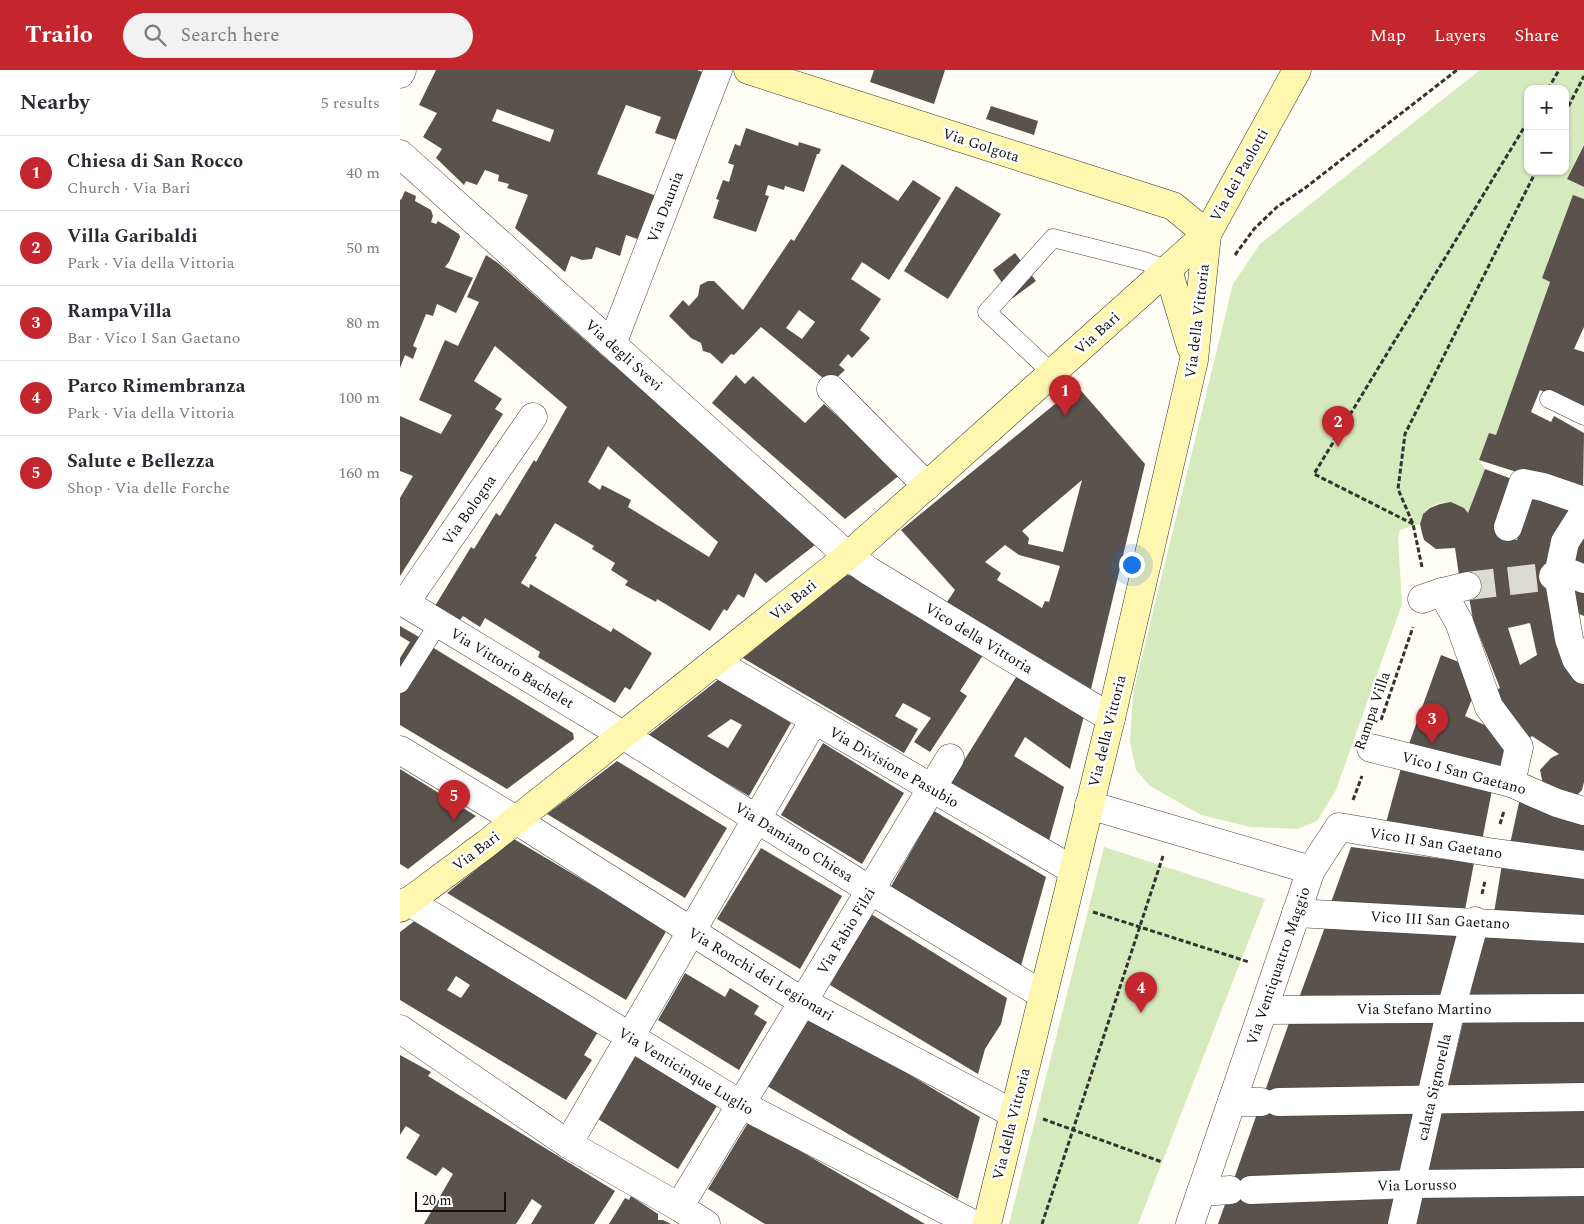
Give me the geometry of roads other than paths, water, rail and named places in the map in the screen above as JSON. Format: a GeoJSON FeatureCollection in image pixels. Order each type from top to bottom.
{"type":"FeatureCollection","features":[{"type":"Feature","properties":{"kind":"street"},"geometry":{"type":"LineString","coordinates":[[400,74],[402,70]]}},
{"type":"Feature","properties":{"kind":"street","name":"Via Daunia"},"geometry":{"type":"LineString","coordinates":[[612,344],[718,70]]}},
{"type":"Feature","properties":{"kind":"street","name":"Via dei Paolotti"},"geometry":{"type":"LineString","coordinates":[[1168,270],[1207,234],[1297,70]]}},
{"type":"Feature","properties":{"kind":"street","name":"Via Golgota"},"geometry":{"type":"LineString","coordinates":[[761,72],[1173,206],[1207,234]]}},
{"type":"Feature","properties":{"kind":"street","name":"Via degli Svevi"},"geometry":{"type":"LineString","coordinates":[[400,154],[848,556]]}},
{"type":"Feature","properties":{"kind":"street","name":"Via della Vittoria"},"geometry":{"type":"LineString","coordinates":[[987,1224],[1111,718],[1194,360],[1207,234]]}},
{"type":"Feature","properties":{"kind":"street"},"geometry":{"type":"LineString","coordinates":[[1168,270],[1194,360]]}},
{"type":"Feature","properties":{"kind":"street","name":"Via Bari"},"geometry":{"type":"LineString","coordinates":[[403,901],[516,820],[848,556],[1168,270]]}},
{"type":"Feature","properties":{"kind":"street"},"geometry":{"type":"LineString","coordinates":[[831,389],[927,486]]}},
{"type":"Feature","properties":{"kind":"street","name":"Via Bologna"},"geometry":{"type":"LineString","coordinates":[[402,602],[533,417]]}},
{"type":"Feature","properties":{"kind":"street"},"geometry":{"type":"LineString","coordinates":[[1508,527],[1523,482],[1584,501]]}},
{"type":"Feature","properties":{"kind":"street"},"geometry":{"type":"LineString","coordinates":[[1584,512],[1565,542],[1565,577],[1575,621],[1569,638],[1576,659],[1584,670]]}},
{"type":"Feature","properties":{"kind":"street","name":"Vico della Vittoria"},"geometry":{"type":"LineString","coordinates":[[848,556],[869,571],[1111,718]]}},
{"type":"Feature","properties":{"kind":"street"},"geometry":{"type":"LineString","coordinates":[[1444,592],[1458,622],[1490,706],[1519,746],[1511,783]]}},
{"type":"Feature","properties":{"kind":"street","name":"Via Vittorio Bachelet"},"geometry":{"type":"LineString","coordinates":[[402,602],[623,735]]}},
{"type":"Feature","properties":{"kind":"street","name":"Via Divisione Pasubio"},"geometry":{"type":"LineString","coordinates":[[715,662],[1073,870]]}},
{"type":"Feature","properties":{"kind":"street"},"geometry":{"type":"LineString","coordinates":[[568,1144],[814,720]]}},
{"type":"Feature","properties":{"kind":"street","name":"Via Damiano Chiesa"},"geometry":{"type":"LineString","coordinates":[[623,735],[870,890],[1043,995]]}},
{"type":"Feature","properties":{"kind":"street","name":"Vico I San Gaetano"},"geometry":{"type":"LineString","coordinates":[[1371,748],[1511,783],[1557,803],[1584,811]]}},
{"type":"Feature","properties":{"kind":"street","name":"Via Ronchi dei Legionari"},"geometry":{"type":"LineString","coordinates":[[400,750],[516,820],[803,1002],[1014,1114]]}},
{"type":"Feature","properties":{"kind":"street","name":"Via Fabio Filzi"},"geometry":{"type":"LineString","coordinates":[[679,1207],[950,758]]}},
{"type":"Feature","properties":{"kind":"street","name":"Via Ventiquattro Maggio"},"geometry":{"type":"LineString","coordinates":[[1089,805],[1311,870],[1190,1224]]}},
{"type":"Feature","properties":{"kind":"street","name":"Vico II San Gaetano"},"geometry":{"type":"LineString","coordinates":[[1311,870],[1339,827],[1489,852],[1584,865]]}},
{"type":"Feature","properties":{"kind":"street","name":"Via Venticinque Luglio"},"geometry":{"type":"LineString","coordinates":[[403,901],[742,1105],[973,1224]]}},
{"type":"Feature","properties":{"kind":"street","name":"Vico III San Gaetano"},"geometry":{"type":"LineString","coordinates":[[1296,913],[1584,928]]}},
{"type":"Feature","properties":{"kind":"street","name":"calata Signorella"},"geometry":{"type":"LineString","coordinates":[[1402,1224],[1451,1009],[1475,921]]}},
{"type":"Feature","properties":{"kind":"street","name":"Via Stefano Martino"},"geometry":{"type":"LineString","coordinates":[[1263,1010],[1584,1008]]}},
{"type":"Feature","properties":{"kind":"street"},"geometry":{"type":"LineString","coordinates":[[400,1030],[568,1144],[706,1224]]}},
{"type":"Feature","properties":{"kind":"street"},"geometry":{"type":"LineString","coordinates":[[1232,1102],[1431,1101],[1584,1097]]}},
{"type":"Feature","properties":{"kind":"street","name":"Via Lorusso"},"geometry":{"type":"LineString","coordinates":[[1201,1192],[1412,1184],[1584,1182]]}},
{"type":"Feature","properties":{"kind":"lane"},"geometry":{"type":"LineString","coordinates":[[1052,373],[987,312],[1053,238],[1168,270]]}},
{"type":"Feature","properties":{"kind":"lane"},"geometry":{"type":"LineString","coordinates":[[1549,399],[1584,416]]}},
{"type":"Feature","properties":{"kind":"lane"},"geometry":{"type":"LineString","coordinates":[[400,684],[438,624]]}},
{"type":"Feature","properties":{"kind":"tunnel"},"geometry":{"type":"LineString","coordinates":[[1467,586],[1553,576]]}},
{"type":"Feature","properties":{"kind":"place","name":"Chiesa di San Rocco"},"geometry":{"type":"Point","coordinates":[1065,416]}},
{"type":"Feature","properties":{"kind":"place","name":"Villa Garibaldi"},"geometry":{"type":"Point","coordinates":[1338,447]}},
{"type":"Feature","properties":{"kind":"place","name":"RampaVilla"},"geometry":{"type":"Point","coordinates":[1432,744]}},
{"type":"Feature","properties":{"kind":"place","name":"Salute e Bellezza"},"geometry":{"type":"Point","coordinates":[454,821]}},
{"type":"Feature","properties":{"kind":"place","name":"Parco Rimembranza"},"geometry":{"type":"Point","coordinates":[1141,1013]}}]}
